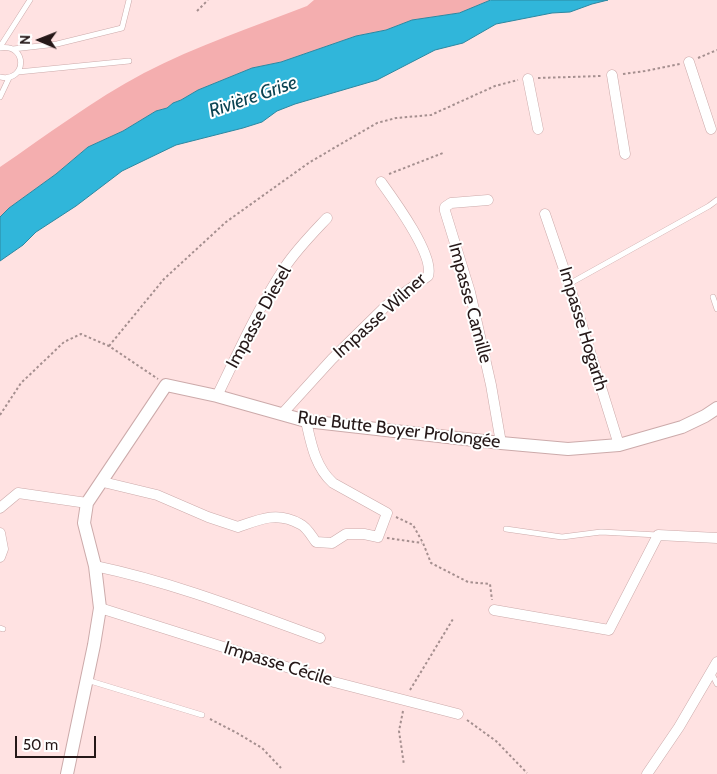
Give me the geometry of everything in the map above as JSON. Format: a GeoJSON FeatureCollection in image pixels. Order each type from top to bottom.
{"type":"FeatureCollection","features":[{"type":"Feature","properties":{"kind":"street"},"geometry":{"type":"LineString","coordinates":[[689,62],[711,129]]}},
{"type":"Feature","properties":{"kind":"street"},"geometry":{"type":"LineString","coordinates":[[612,75],[625,154]]}},
{"type":"Feature","properties":{"kind":"street"},"geometry":{"type":"LineString","coordinates":[[528,79],[538,130]]}},
{"type":"Feature","properties":{"kind":"street","name":"Impasse Wilner"},"geometry":{"type":"LineString","coordinates":[[282,414],[332,359],[387,305],[428,276],[429,265],[419,241],[381,182]]}},
{"type":"Feature","properties":{"kind":"street","name":"Impasse Camille"},"geometry":{"type":"LineString","coordinates":[[488,200],[451,203],[445,207],[444,211],[470,292],[491,385],[501,444]]}},
{"type":"Feature","properties":{"kind":"street","name":"Impasse Hogarth"},"geometry":{"type":"LineString","coordinates":[[545,214],[569,284],[619,445]]}},
{"type":"Feature","properties":{"kind":"street","name":"Impasse Diesel"},"geometry":{"type":"LineString","coordinates":[[217,396],[271,289],[305,241],[327,218]]}},
{"type":"Feature","properties":{"kind":"street"},"geometry":{"type":"LineString","coordinates":[[67,774],[100,608],[95,566],[84,523],[87,503],[166,385]]}},
{"type":"Feature","properties":{"kind":"street","name":"Rue Butte Boyer Prolongée"},"geometry":{"type":"LineString","coordinates":[[166,385],[217,396],[306,421],[501,444],[568,449],[619,445],[682,427],[717,408]]}},
{"type":"Feature","properties":{"kind":"street"},"geometry":{"type":"LineString","coordinates":[[102,482],[157,495],[238,527],[259,519],[279,516],[302,524],[316,542],[332,544],[346,534],[378,536],[387,513],[326,478],[313,452],[306,421]]}},
{"type":"Feature","properties":{"kind":"street"},"geometry":{"type":"LineString","coordinates":[[0,508],[18,493],[87,503]]}},
{"type":"Feature","properties":{"kind":"street"},"geometry":{"type":"LineString","coordinates":[[0,533],[3,549],[0,557]]}},
{"type":"Feature","properties":{"kind":"street"},"geometry":{"type":"LineString","coordinates":[[494,610],[609,630],[658,535],[717,538]]}},
{"type":"Feature","properties":{"kind":"street"},"geometry":{"type":"LineString","coordinates":[[95,566],[119,571],[207,598],[320,638]]}},
{"type":"Feature","properties":{"kind":"street","name":"Impasse Cécile"},"geometry":{"type":"LineString","coordinates":[[100,608],[334,682],[458,714]]}},
{"type":"Feature","properties":{"kind":"street"},"geometry":{"type":"LineString","coordinates":[[647,774],[679,727],[717,662]]}},
{"type":"Feature","properties":{"kind":"lane"},"geometry":{"type":"LineString","coordinates":[[0,47],[30,0]]}},
{"type":"Feature","properties":{"kind":"lane"},"geometry":{"type":"LineString","coordinates":[[13,49],[57,44],[122,28],[129,0]]}},
{"type":"Feature","properties":{"kind":"lane"},"geometry":{"type":"LineString","coordinates":[[0,47],[8,47],[18,53],[21,62],[18,72]]}},
{"type":"Feature","properties":{"kind":"lane"},"geometry":{"type":"LineString","coordinates":[[0,97],[9,78],[18,72],[129,61]]}},
{"type":"Feature","properties":{"kind":"lane"},"geometry":{"type":"LineString","coordinates":[[0,77],[9,78]]}},
{"type":"Feature","properties":{"kind":"lane"},"geometry":{"type":"LineString","coordinates":[[569,284],[717,200]]}},
{"type":"Feature","properties":{"kind":"lane"},"geometry":{"type":"LineString","coordinates":[[713,297],[717,309]]}},
{"type":"Feature","properties":{"kind":"lane"},"geometry":{"type":"LineString","coordinates":[[506,529],[562,537],[601,532],[658,535]]}},
{"type":"Feature","properties":{"kind":"lane"},"geometry":{"type":"LineString","coordinates":[[711,672],[717,684]]}},
{"type":"Feature","properties":{"kind":"lane"},"geometry":{"type":"LineString","coordinates":[[86,680],[202,715]]}},
{"type":"Feature","properties":{"kind":"path"},"geometry":{"type":"LineString","coordinates":[[197,11],[208,0]]}},
{"type":"Feature","properties":{"kind":"path"},"geometry":{"type":"LineString","coordinates":[[109,346],[164,279],[219,228],[310,162],[377,123],[396,118],[431,115],[495,86],[517,80],[550,76],[612,75],[645,71],[689,62],[717,50]]}},
{"type":"Feature","properties":{"kind":"path"},"geometry":{"type":"LineString","coordinates":[[381,182],[383,176],[443,153]]}},
{"type":"Feature","properties":{"kind":"path"},"geometry":{"type":"LineString","coordinates":[[0,415],[21,383],[64,342],[81,334],[109,346],[166,385]]}},
{"type":"Feature","properties":{"kind":"path"},"geometry":{"type":"LineString","coordinates":[[387,513],[413,526],[431,562],[468,582],[490,584],[494,610]]}},
{"type":"Feature","properties":{"kind":"path"},"geometry":{"type":"LineString","coordinates":[[378,536],[423,543]]}},
{"type":"Feature","properties":{"kind":"path"},"geometry":{"type":"LineString","coordinates":[[404,765],[399,731],[405,699],[453,619]]}},
{"type":"Feature","properties":{"kind":"path"},"geometry":{"type":"LineString","coordinates":[[458,714],[496,741],[527,773]]}},
{"type":"Feature","properties":{"kind":"path"},"geometry":{"type":"LineString","coordinates":[[202,715],[262,748],[281,768]]}},
{"type":"Feature","properties":{"kind":"shaded area"},"geometry":{"type":"Polygon","coordinates":[[[314,0],[491,0],[459,13],[412,20],[386,30],[356,36],[281,62],[252,68],[198,90],[167,108],[156,111],[123,131],[88,147],[0,217],[0,167],[53,130],[88,106],[164,63],[204,45],[307,6],[314,0]]]}},
{"type":"Feature","properties":{"kind":"water","name":"Rivière Grise"},"geometry":{"type":"Polygon","coordinates":[[[491,0],[608,0],[570,12],[552,13],[496,24],[463,43],[435,50],[377,80],[295,104],[277,111],[262,122],[176,145],[122,171],[76,206],[36,232],[23,245],[0,261],[0,217],[88,147],[123,131],[156,111],[167,108],[198,90],[252,68],[281,62],[356,36],[386,30],[412,20],[459,13],[491,0]]]}}]}
